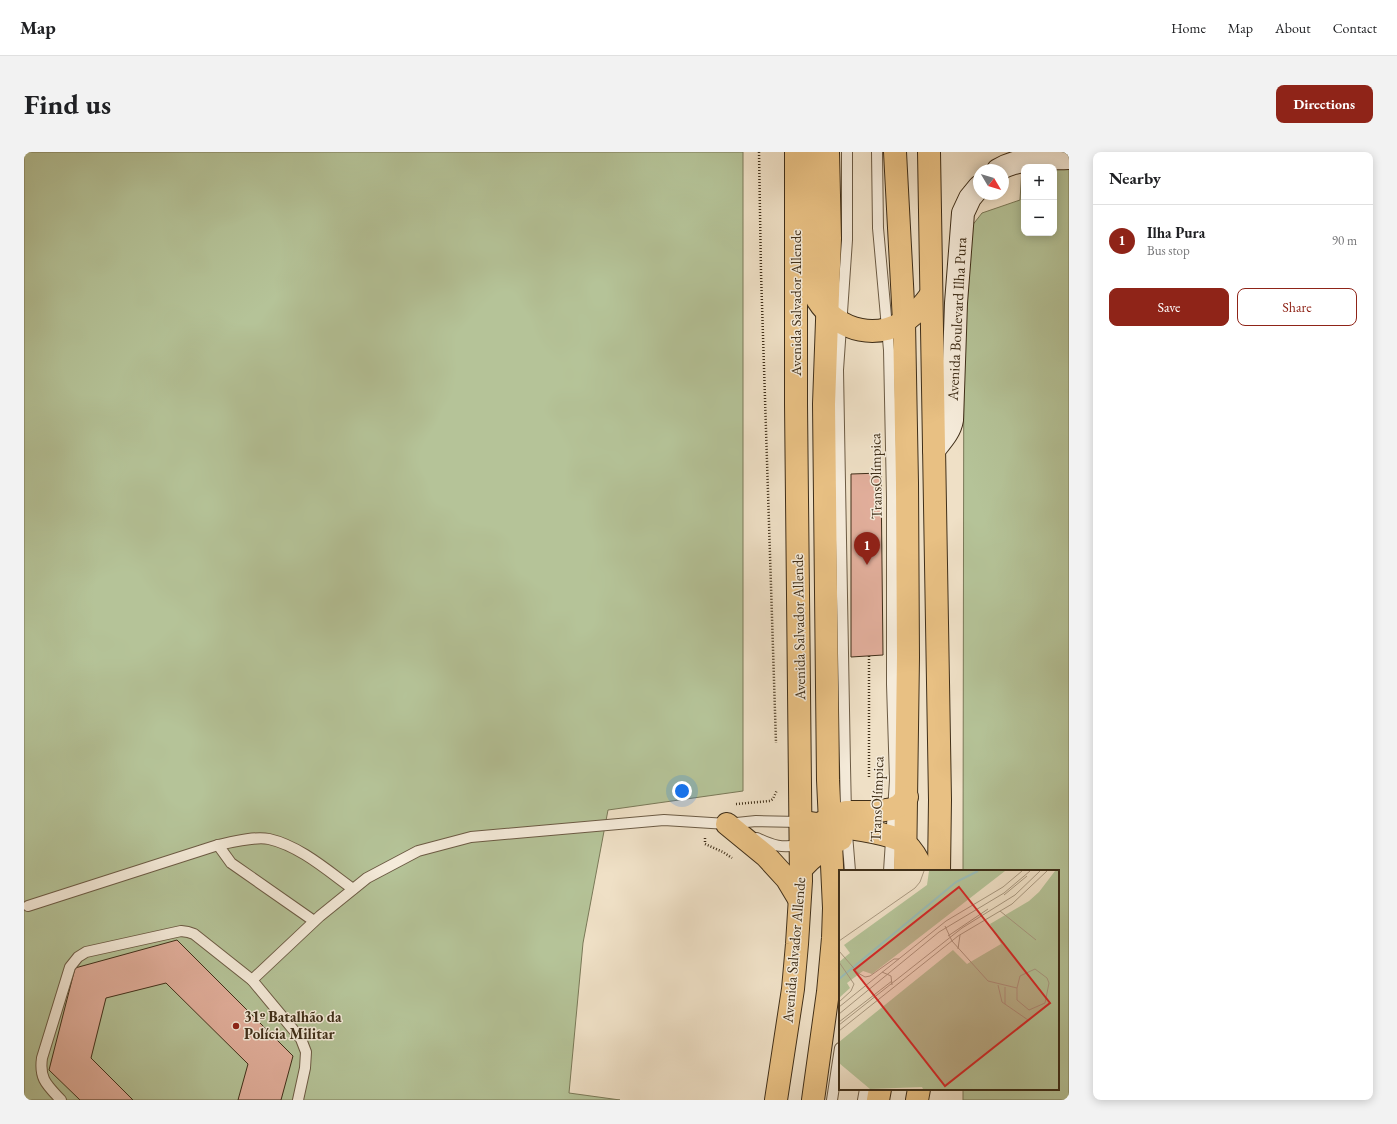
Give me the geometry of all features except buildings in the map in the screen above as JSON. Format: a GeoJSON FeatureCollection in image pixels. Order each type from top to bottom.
{"type":"FeatureCollection","features":[{"type":"Feature","properties":{"kind":"main road","name":"Avenida Salvador Allende"},"geometry":{"type":"LineString","coordinates":[[796,152],[796,412],[835,827]]}},
{"type":"Feature","properties":{"kind":"main road"},"geometry":{"type":"LineString","coordinates":[[809,152],[810,286],[818,303],[834,318],[852,328],[861,330],[895,326],[918,311],[930,296]]}},
{"type":"Feature","properties":{"kind":"main road","name":"Avenida Salvador Allende"},"geometry":{"type":"LineString","coordinates":[[813,1100],[828,992],[834,908],[835,827],[824,404],[834,318],[828,152]]}},
{"type":"Feature","properties":{"kind":"main road"},"geometry":{"type":"LineString","coordinates":[[895,152],[895,326],[908,491],[908,657],[898,840],[905,870]]}},
{"type":"Feature","properties":{"kind":"main road"},"geometry":{"type":"LineString","coordinates":[[929,152],[930,296],[932,322],[940,800],[939,870]]}},
{"type":"Feature","properties":{"kind":"main road"},"geometry":{"type":"LineString","coordinates":[[800,845],[808,839],[835,827],[900,803]]}},
{"type":"Feature","properties":{"kind":"main road"},"geometry":{"type":"LineString","coordinates":[[727,824],[766,856],[787,879],[799,899]]}},
{"type":"Feature","properties":{"kind":"main road"},"geometry":{"type":"LineString","coordinates":[[835,827],[898,840],[915,855],[922,870]]}},
{"type":"Feature","properties":{"kind":"main road"},"geometry":{"type":"LineString","coordinates":[[800,870],[814,855],[835,827]]}},
{"type":"Feature","properties":{"kind":"main road","name":"Avenida Salvador Allende"},"geometry":{"type":"LineString","coordinates":[[776,1100],[793,989],[797,944],[800,845]]}},
{"type":"Feature","properties":{"kind":"main road"},"geometry":{"type":"LineString","coordinates":[[878,1100],[880,1090]]}},
{"type":"Feature","properties":{"kind":"main road"},"geometry":{"type":"LineString","coordinates":[[917,1100],[919,1090]]}},
{"type":"Feature","properties":{"kind":"street"},"geometry":{"type":"LineString","coordinates":[[1009,165],[1029,160],[1069,158]]}},
{"type":"Feature","properties":{"kind":"street","name":"Avenida Boulevard Ilha Pura"},"geometry":{"type":"LineString","coordinates":[[934,450],[947,432],[952,420],[956,303],[963,213],[973,194]]}},
{"type":"Feature","properties":{"kind":"lane"},"geometry":{"type":"LineString","coordinates":[[834,318],[847,240],[847,152]]}},
{"type":"Feature","properties":{"kind":"lane"},"geometry":{"type":"LineString","coordinates":[[877,152],[878,228],[895,326]]}},
{"type":"Feature","properties":{"kind":"lane"},"geometry":{"type":"LineString","coordinates":[[252,980],[314,921],[367,878],[418,852],[472,837],[664,820],[727,824],[756,821],[835,827]]}},
{"type":"Feature","properties":{"kind":"lane"},"geometry":{"type":"LineString","coordinates":[[727,824],[770,844],[789,847],[800,845]]}},
{"type":"Feature","properties":{"kind":"lane","name":"TransOlímpica"},"geometry":{"type":"LineString","coordinates":[[835,827],[850,870]]}},
{"type":"Feature","properties":{"kind":"lane"},"geometry":{"type":"LineString","coordinates":[[28,906],[218,845],[242,840],[268,839],[297,850],[353,889]]}},
{"type":"Feature","properties":{"kind":"lane","name":"TransOlímpica"},"geometry":{"type":"LineString","coordinates":[[888,870],[898,840]]}},
{"type":"Feature","properties":{"kind":"lane"},"geometry":{"type":"LineString","coordinates":[[218,845],[231,863],[314,921]]}},
{"type":"Feature","properties":{"kind":"lane"},"geometry":{"type":"LineString","coordinates":[[61,1100],[47,1086],[41,1068],[42,1058],[70,967],[78,957],[86,952],[180,931],[194,934],[252,980],[301,1040],[306,1052],[305,1068],[298,1100]]}},
{"type":"Feature","properties":{"kind":"lane"},"geometry":{"type":"LineString","coordinates":[[832,1100],[839,1054]]}},
{"type":"Feature","properties":{"kind":"lane"},"geometry":{"type":"LineString","coordinates":[[863,1100],[865,1090]]}},
{"type":"Feature","properties":{"kind":"path"},"geometry":{"type":"LineString","coordinates":[[759,152],[761,281],[776,750]]}},
{"type":"Feature","properties":{"kind":"path"},"geometry":{"type":"LineString","coordinates":[[869,656],[869,779]]}},
{"type":"Feature","properties":{"kind":"path"},"geometry":{"type":"LineString","coordinates":[[735,804],[770,801],[776,795],[777,786]]}},
{"type":"Feature","properties":{"kind":"path"},"geometry":{"type":"LineString","coordinates":[[705,844],[723,852],[736,861]]}},
{"type":"Feature","properties":{"kind":"green space"},"geometry":{"type":"Polygon","coordinates":[[[24,152],[743,152],[743,791],[608,810],[583,943],[569,1093],[620,1100],[24,1100],[24,152]]]}},
{"type":"Feature","properties":{"kind":"green space"},"geometry":{"type":"Polygon","coordinates":[[[1023,152],[1069,152],[1069,1100],[963,1100],[963,1090],[1059,1090],[1059,870],[963,870],[964,236],[982,213],[1020,200],[1021,184],[1021,236],[1057,236],[1057,164],[1022,164],[1023,152]]]}},
{"type":"Feature","properties":{"kind":"place","name":"Ilha Pura"},"geometry":{"type":"Point","coordinates":[867,565]}},
{"type":"Feature","properties":{"kind":"place","name":"31º Batalhão da Polícia Militar"},"geometry":{"type":"Point","coordinates":[236,1026]}}]}
